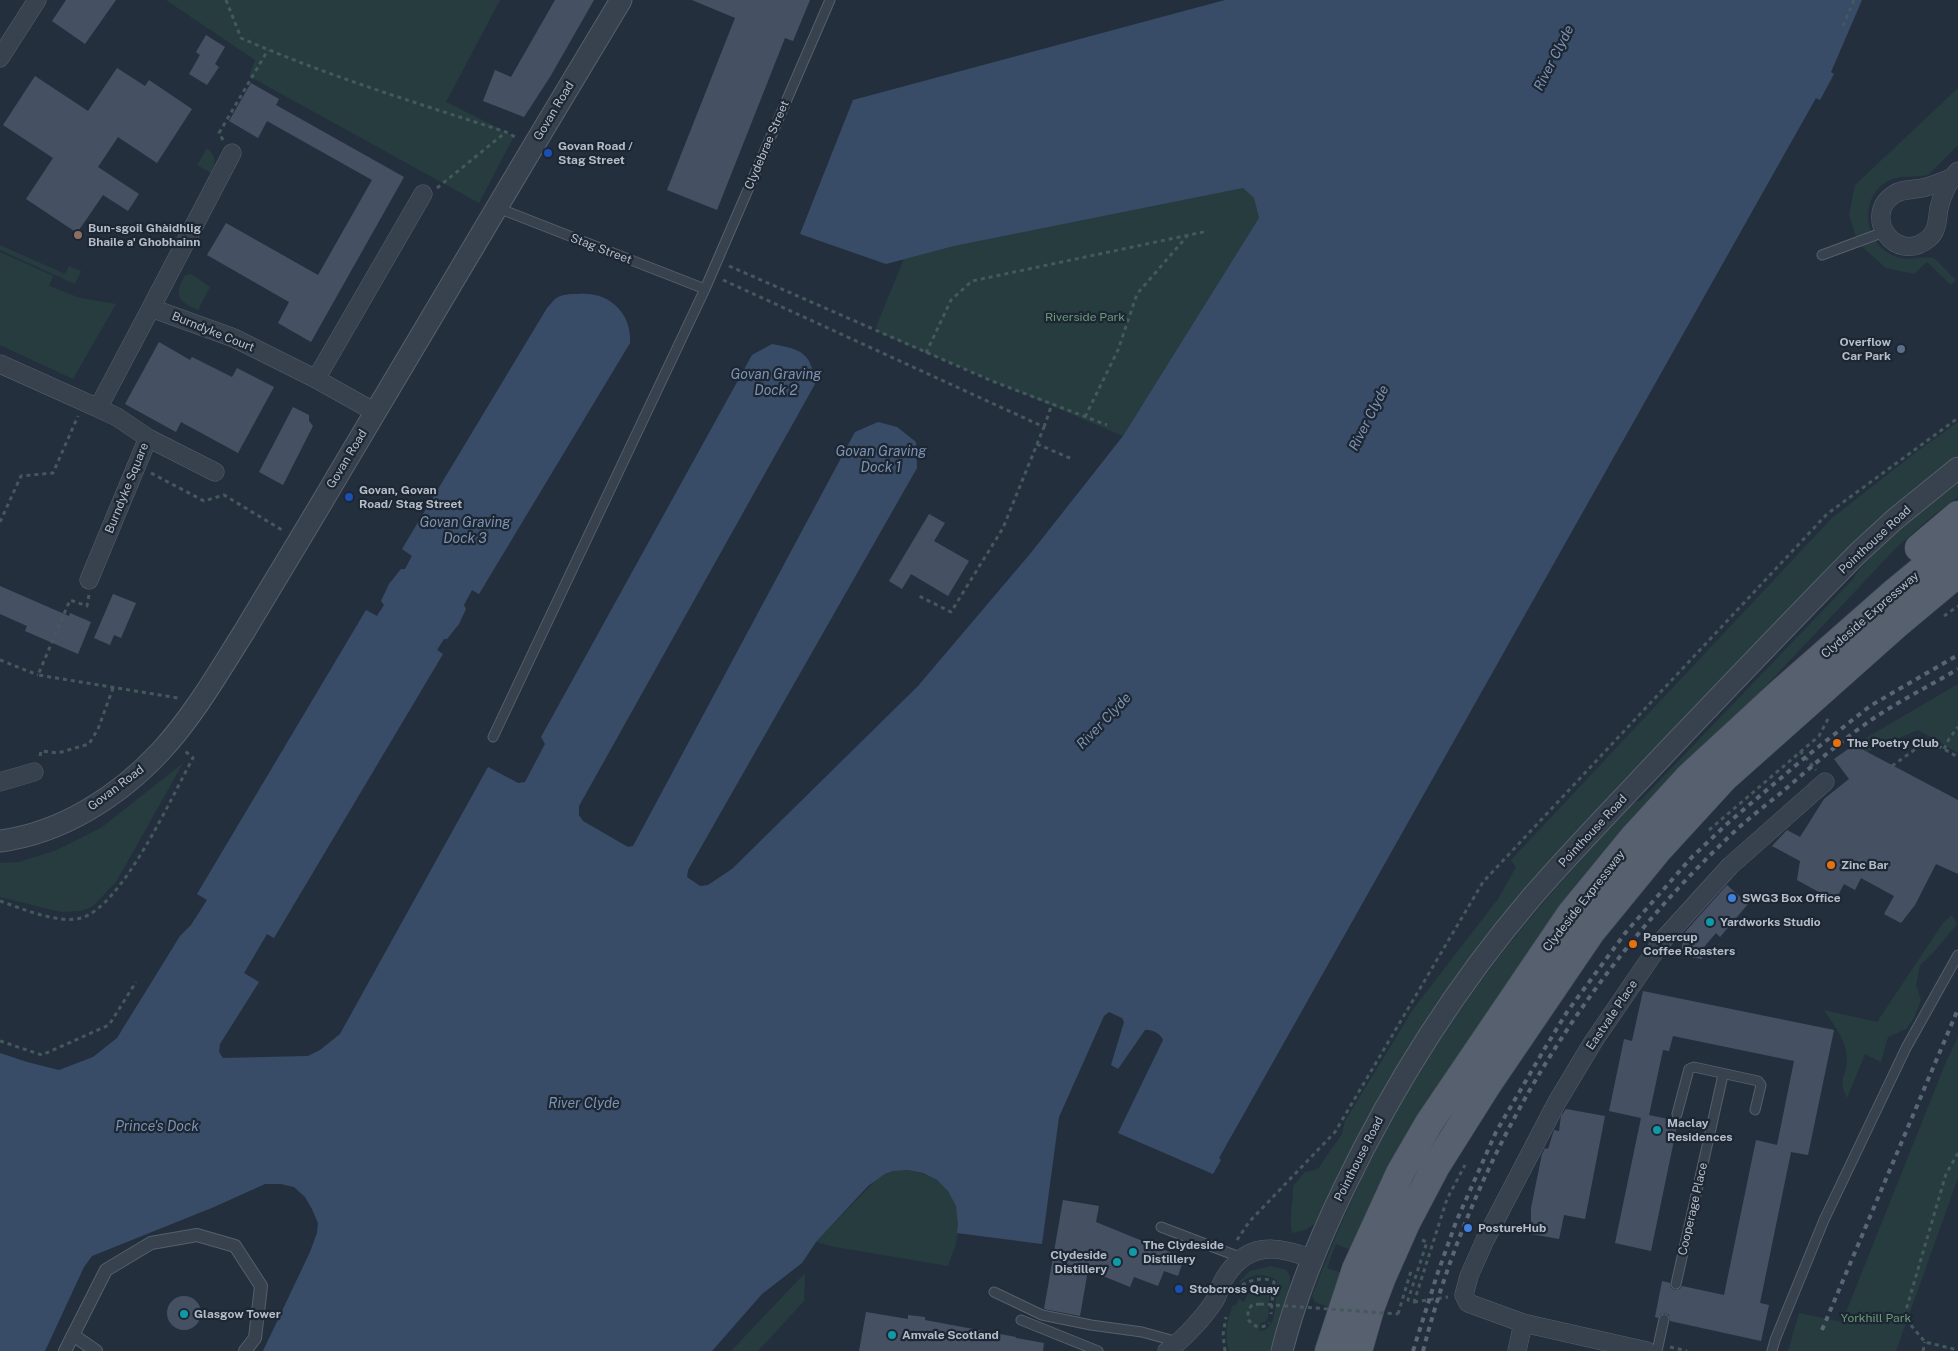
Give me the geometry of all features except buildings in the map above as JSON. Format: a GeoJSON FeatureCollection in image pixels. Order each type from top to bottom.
{"type":"FeatureCollection","features":[{"type":"Feature","properties":{"kind":"main road"},"geometry":{"type":"LineString","coordinates":[[1750,721],[1884,578],[1958,515]]}},
{"type":"Feature","properties":{"kind":"main road","name":"Clydeside Expressway"},"geometry":{"type":"LineString","coordinates":[[1330,1351],[1356,1269],[1400,1173],[1429,1123],[1485,1038],[1570,915],[1634,837],[1689,777],[1895,592],[1958,540]]}},
{"type":"Feature","properties":{"kind":"main road","name":"Clydeside Expressway"},"geometry":{"type":"LineString","coordinates":[[1358,1351],[1371,1306],[1382,1277],[1406,1223],[1436,1166],[1487,1085],[1591,932],[1658,850],[1724,778],[1958,572]]}},
{"type":"Feature","properties":{"kind":"street"},"geometry":{"type":"LineString","coordinates":[[0,58],[37,0]]}},
{"type":"Feature","properties":{"kind":"street","name":"Govan Road"},"geometry":{"type":"LineString","coordinates":[[0,841],[36,833],[70,820],[99,803],[132,779],[171,739],[200,701],[283,567],[621,0]]}},
{"type":"Feature","properties":{"kind":"street"},"geometry":{"type":"LineString","coordinates":[[91,405],[151,308],[232,153]]}},
{"type":"Feature","properties":{"kind":"street"},"geometry":{"type":"LineString","coordinates":[[1954,175],[1939,207],[1935,231],[1929,239],[1909,247],[1895,242],[1884,232],[1881,222],[1882,212],[1892,196],[1901,191],[1924,188],[1954,175]]}},
{"type":"Feature","properties":{"kind":"street"},"geometry":{"type":"LineString","coordinates":[[316,379],[423,194]]}},
{"type":"Feature","properties":{"kind":"street","name":"Burndyke Court"},"geometry":{"type":"LineString","coordinates":[[151,308],[234,338],[316,379],[375,412]]}},
{"type":"Feature","properties":{"kind":"street","name":"Burndyke Square"},"geometry":{"type":"LineString","coordinates":[[0,364],[91,405],[117,418],[148,438],[89,580]]}},
{"type":"Feature","properties":{"kind":"street"},"geometry":{"type":"LineString","coordinates":[[148,438],[215,472]]}},
{"type":"Feature","properties":{"kind":"street","name":"Pointhouse Road"},"geometry":{"type":"LineString","coordinates":[[1282,1351],[1312,1259],[1358,1158],[1434,1029],[1490,949],[1577,847],[1858,553],[1895,519],[1958,468]]}},
{"type":"Feature","properties":{"kind":"street"},"geometry":{"type":"LineString","coordinates":[[0,782],[34,772]]}},
{"type":"Feature","properties":{"kind":"street","name":"Eastvale Place"},"geometry":{"type":"LineString","coordinates":[[1464,1295],[1469,1276],[1485,1240],[1557,1102],[1593,1042],[1662,941],[1730,866],[1826,782]]}},
{"type":"Feature","properties":{"kind":"street"},"geometry":{"type":"LineString","coordinates":[[65,1351],[106,1270],[151,1243],[197,1235],[235,1246],[261,1286],[255,1338],[245,1351]]}},
{"type":"Feature","properties":{"kind":"street"},"geometry":{"type":"LineString","coordinates":[[1174,1346],[1215,1300],[1224,1279],[1243,1258],[1251,1253],[1271,1248],[1290,1250],[1312,1259]]}},
{"type":"Feature","properties":{"kind":"street"},"geometry":{"type":"LineString","coordinates":[[1464,1295],[1468,1303],[1523,1323],[1647,1351]]}},
{"type":"Feature","properties":{"kind":"street"},"geometry":{"type":"LineString","coordinates":[[1517,1351],[1523,1323]]}},
{"type":"Feature","properties":{"kind":"street"},"geometry":{"type":"LineString","coordinates":[[73,1335],[96,1351]]}},
{"type":"Feature","properties":{"kind":"lane","name":"Clydebrae Street"},"geometry":{"type":"LineString","coordinates":[[493,737],[705,289],[830,0]]}},
{"type":"Feature","properties":{"kind":"lane","name":"Stag Street"},"geometry":{"type":"LineString","coordinates":[[498,208],[705,289]]}},
{"type":"Feature","properties":{"kind":"lane"},"geometry":{"type":"LineString","coordinates":[[1822,255],[1884,232]]}},
{"type":"Feature","properties":{"kind":"lane"},"geometry":{"type":"LineString","coordinates":[[1772,1351],[1824,1220],[1906,1048],[1958,955]]}},
{"type":"Feature","properties":{"kind":"lane"},"geometry":{"type":"LineString","coordinates":[[1677,1114],[1689,1069],[1694,1067],[1723,1075],[1758,1081],[1761,1085],[1755,1110]]}},
{"type":"Feature","properties":{"kind":"lane","name":"Cooperage Place"},"geometry":{"type":"LineString","coordinates":[[1676,1284],[1723,1075]]}},
{"type":"Feature","properties":{"kind":"lane"},"geometry":{"type":"LineString","coordinates":[[1161,1227],[1243,1258]]}},
{"type":"Feature","properties":{"kind":"lane"},"geometry":{"type":"LineString","coordinates":[[994,1292],[1042,1315],[1091,1325],[1142,1332],[1174,1346]]}},
{"type":"Feature","properties":{"kind":"lane"},"geometry":{"type":"LineString","coordinates":[[1657,1351],[1664,1319]]}},
{"type":"Feature","properties":{"kind":"lane"},"geometry":{"type":"LineString","coordinates":[[1021,1320],[1098,1351]]}},
{"type":"Feature","properties":{"kind":"path"},"geometry":{"type":"LineString","coordinates":[[226,0],[241,38],[268,50],[429,109],[506,132],[533,146]]}},
{"type":"Feature","properties":{"kind":"path"},"geometry":{"type":"LineString","coordinates":[[1843,26],[1854,0]]}},
{"type":"Feature","properties":{"kind":"path"},"geometry":{"type":"LineString","coordinates":[[232,153],[219,133],[268,50]]}},
{"type":"Feature","properties":{"kind":"path"},"geometry":{"type":"LineString","coordinates":[[423,194],[439,186],[506,132]]}},
{"type":"Feature","properties":{"kind":"path"},"geometry":{"type":"LineString","coordinates":[[926,353],[951,300],[972,281],[1208,231]]}},
{"type":"Feature","properties":{"kind":"path"},"geometry":{"type":"LineString","coordinates":[[1085,417],[1118,350],[1137,294],[1188,235]]}},
{"type":"Feature","properties":{"kind":"path"},"geometry":{"type":"LineString","coordinates":[[718,260],[926,353],[1107,425]]}},
{"type":"Feature","properties":{"kind":"path"},"geometry":{"type":"LineString","coordinates":[[711,275],[1044,427]]}},
{"type":"Feature","properties":{"kind":"path"},"geometry":{"type":"LineString","coordinates":[[918,595],[951,612],[1003,528],[1052,404]]}},
{"type":"Feature","properties":{"kind":"path"},"geometry":{"type":"LineString","coordinates":[[0,522],[20,476],[54,473],[68,436],[91,405]]}},
{"type":"Feature","properties":{"kind":"path"},"geometry":{"type":"LineString","coordinates":[[1243,1258],[1235,1243],[1249,1222],[1335,1132],[1483,882],[1827,514],[1958,418]]}},
{"type":"Feature","properties":{"kind":"path"},"geometry":{"type":"LineString","coordinates":[[1037,444],[1072,459]]}},
{"type":"Feature","properties":{"kind":"path"},"geometry":{"type":"LineString","coordinates":[[137,466],[204,501],[224,495],[282,530],[278,536]]}},
{"type":"Feature","properties":{"kind":"path"},"geometry":{"type":"LineString","coordinates":[[38,676],[70,600],[86,606],[90,592],[89,580]]}},
{"type":"Feature","properties":{"kind":"path"},"geometry":{"type":"LineString","coordinates":[[0,660],[38,676],[200,701]]}},
{"type":"Feature","properties":{"kind":"path"},"geometry":{"type":"LineString","coordinates":[[34,772],[38,766],[41,751],[58,754],[89,744],[98,729],[114,688]]}},
{"type":"Feature","properties":{"kind":"path"},"geometry":{"type":"LineString","coordinates":[[1944,749],[1958,728]]}},
{"type":"Feature","properties":{"kind":"path"},"geometry":{"type":"LineString","coordinates":[[0,901],[49,917],[80,918],[96,911],[117,890],[132,868],[193,758],[171,739]]}},
{"type":"Feature","properties":{"kind":"path"},"geometry":{"type":"LineString","coordinates":[[1892,766],[1928,740],[1958,757]]}},
{"type":"Feature","properties":{"kind":"path"},"geometry":{"type":"LineString","coordinates":[[1800,751],[1826,782]]}},
{"type":"Feature","properties":{"kind":"path"},"geometry":{"type":"LineString","coordinates":[[0,1041],[42,1055],[59,1048],[109,1026],[136,982]]}},
{"type":"Feature","properties":{"kind":"path"},"geometry":{"type":"LineString","coordinates":[[1958,1153],[1946,1174],[1904,1317],[1925,1342],[1958,1350]]}},
{"type":"Feature","properties":{"kind":"path"},"geometry":{"type":"LineString","coordinates":[[1408,1300],[1427,1242],[1421,1240],[1418,1249]]}},
{"type":"Feature","properties":{"kind":"path"},"geometry":{"type":"LineString","coordinates":[[1224,1279],[1238,1286],[1260,1279],[1269,1279],[1274,1282],[1271,1299],[1270,1318],[1264,1327],[1253,1325],[1248,1319],[1249,1307],[1252,1305],[1260,1304],[1398,1314],[1412,1268]]}},
{"type":"Feature","properties":{"kind":"path"},"geometry":{"type":"LineString","coordinates":[[1414,1302],[1464,1295]]}},
{"type":"Feature","properties":{"kind":"path"},"geometry":{"type":"LineString","coordinates":[[1225,1351],[1223,1335],[1228,1312]]}},
{"type":"Feature","properties":{"kind":"path"},"geometry":{"type":"LineString","coordinates":[[1923,1351],[1925,1342]]}},
{"type":"Feature","properties":{"kind":"green space"},"geometry":{"type":"Polygon","coordinates":[[[166,0],[500,0],[446,102],[514,136],[479,203],[249,76],[255,60],[166,0]]]}},
{"type":"Feature","properties":{"kind":"green space"},"geometry":{"type":"Polygon","coordinates":[[[1958,88],[1958,145],[1928,175],[1901,177],[1886,182],[1877,189],[1869,209],[1868,220],[1875,240],[1883,249],[1892,255],[1908,259],[1934,258],[1956,280],[1951,285],[1927,262],[1914,274],[1886,268],[1858,243],[1849,215],[1855,185],[1958,88]]]}},
{"type":"Feature","properties":{"kind":"green space"},"geometry":{"type":"Polygon","coordinates":[[[207,148],[214,160],[211,173],[197,165],[207,148]]]}},
{"type":"Feature","properties":{"kind":"green space","name":"Riverside Park"},"geometry":{"type":"Polygon","coordinates":[[[1243,188],[1254,198],[1259,219],[1123,436],[882,334],[876,327],[904,259],[954,246],[1243,188]]]}},
{"type":"Feature","properties":{"kind":"green space"},"geometry":{"type":"Polygon","coordinates":[[[0,245],[65,274],[69,266],[81,271],[75,284],[0,250],[0,245]]]}},
{"type":"Feature","properties":{"kind":"green space"},"geometry":{"type":"Polygon","coordinates":[[[0,252],[53,276],[49,286],[80,298],[116,304],[73,379],[0,345],[0,252]]]}},
{"type":"Feature","properties":{"kind":"green space"},"geometry":{"type":"Polygon","coordinates":[[[191,274],[210,287],[198,310],[186,304],[180,297],[179,292],[185,275],[191,274]]]}},
{"type":"Feature","properties":{"kind":"green space"},"geometry":{"type":"Polygon","coordinates":[[[1958,422],[1958,455],[1891,509],[1430,1016],[1362,1129],[1316,1223],[1305,1230],[1292,1233],[1293,1186],[1305,1172],[1318,1169],[1342,1134],[1345,1121],[1414,1008],[1498,899],[1516,867],[1511,860],[1832,518],[1958,422]]]}},
{"type":"Feature","properties":{"kind":"green space"},"geometry":{"type":"Polygon","coordinates":[[[1958,481],[1958,497],[1930,518],[1896,548],[1745,708],[1461,1053],[1411,1126],[1376,1191],[1351,1250],[1336,1244],[1327,1268],[1342,1273],[1328,1307],[1315,1302],[1312,1296],[1328,1256],[1354,1195],[1382,1137],[1435,1046],[1496,961],[1562,881],[1633,803],[1641,800],[1852,580],[1863,565],[1888,539],[1958,481]]]}},
{"type":"Feature","properties":{"kind":"green space"},"geometry":{"type":"Polygon","coordinates":[[[1958,684],[1958,753],[1918,730],[1867,752],[1854,745],[1958,684]]]}},
{"type":"Feature","properties":{"kind":"green space"},"geometry":{"type":"Polygon","coordinates":[[[183,763],[116,882],[92,907],[80,911],[61,912],[0,897],[0,863],[19,862],[57,850],[101,828],[183,763]]]}},
{"type":"Feature","properties":{"kind":"green space"},"geometry":{"type":"Polygon","coordinates":[[[1952,915],[1957,924],[1933,953],[1920,965],[1916,985],[1921,1000],[1914,1018],[1906,1029],[1888,1037],[1881,1062],[1865,1054],[1847,1098],[1842,1082],[1847,1053],[1839,1034],[1824,1010],[1877,1022],[1943,923],[1952,915]]]}},
{"type":"Feature","properties":{"kind":"green space","name":"Yorkhill Park"},"geometry":{"type":"Polygon","coordinates":[[[1958,1037],[1958,1178],[1896,1351],[1788,1351],[1799,1313],[1842,1322],[1946,1062],[1958,1037]]]}},
{"type":"Feature","properties":{"kind":"green space"},"geometry":{"type":"Polygon","coordinates":[[[908,1170],[935,1179],[951,1196],[956,1206],[958,1232],[948,1266],[835,1247],[816,1242],[878,1178],[893,1171],[908,1170]]]}},
{"type":"Feature","properties":{"kind":"green space"},"geometry":{"type":"Polygon","coordinates":[[[1271,1266],[1286,1270],[1290,1276],[1290,1285],[1270,1351],[1229,1351],[1227,1328],[1233,1305],[1235,1306],[1239,1299],[1244,1302],[1251,1290],[1257,1285],[1270,1285],[1268,1318],[1260,1323],[1259,1331],[1265,1330],[1273,1319],[1277,1280],[1258,1275],[1250,1277],[1241,1283],[1239,1282],[1250,1271],[1271,1266]]]}},
{"type":"Feature","properties":{"kind":"green space"},"geometry":{"type":"Polygon","coordinates":[[[805,1273],[804,1301],[758,1351],[731,1351],[805,1273]]]}},
{"type":"Feature","properties":{"kind":"water","name":"River Clyde"},"geometry":{"type":"Polygon","coordinates":[[[1225,0],[1862,0],[1831,72],[1834,74],[1820,100],[1816,98],[1219,1158],[1221,1160],[1213,1174],[1118,1133],[1163,1040],[1155,1032],[1145,1030],[1118,1069],[1111,1065],[1124,1022],[1122,1018],[1109,1012],[1104,1016],[1059,1117],[1042,1244],[957,1233],[956,1206],[948,1191],[937,1180],[923,1173],[908,1170],[893,1171],[885,1174],[868,1186],[816,1242],[802,1263],[762,1294],[712,1351],[263,1351],[310,1252],[317,1233],[318,1223],[305,1197],[294,1187],[281,1184],[265,1184],[214,1207],[92,1256],[84,1267],[45,1351],[0,1351],[0,1053],[59,1070],[93,1057],[117,1038],[180,936],[191,925],[207,900],[197,894],[366,610],[377,616],[384,605],[381,601],[389,584],[401,569],[405,569],[412,556],[402,549],[547,308],[554,300],[560,296],[589,294],[608,300],[616,306],[627,322],[630,332],[630,343],[479,594],[472,590],[464,605],[466,609],[459,624],[447,639],[444,639],[437,650],[443,654],[274,938],[267,934],[244,973],[259,982],[220,1044],[219,1052],[223,1058],[308,1056],[320,1050],[340,1034],[488,767],[518,783],[525,782],[545,744],[541,737],[752,355],[772,344],[791,348],[803,354],[811,365],[815,384],[579,806],[579,815],[583,821],[628,847],[633,846],[855,432],[878,422],[897,427],[916,442],[917,468],[688,870],[687,877],[700,886],[708,885],[732,869],[918,686],[1030,554],[1123,436],[1259,218],[1254,198],[1243,188],[954,246],[886,264],[800,234],[853,100],[1225,0]]]}},
{"type":"Feature","properties":{"kind":"railway"},"geometry":{"type":"LineString","coordinates":[[1413,1351],[1456,1222],[1496,1132],[1567,1012],[1626,932],[1692,857],[1728,823],[1802,760],[1870,706],[1958,655]]}},
{"type":"Feature","properties":{"kind":"railway"},"geometry":{"type":"LineString","coordinates":[[1423,1351],[1445,1278],[1472,1206],[1505,1137],[1542,1070],[1584,1006],[1630,944],[1680,886],[1734,832],[1828,752],[1877,716],[1958,669]]}},
{"type":"Feature","properties":{"kind":"railway"},"geometry":{"type":"LineString","coordinates":[[1822,1330],[1958,1009]]}},
{"type":"Feature","properties":{"kind":"place","name":"Govan Road / Stag Street"},"geometry":{"type":"Point","coordinates":[548,153]}},
{"type":"Feature","properties":{"kind":"place","name":"Bun-sgoil Ghàidhlig Bhaile a' Ghobhainn"},"geometry":{"type":"Point","coordinates":[78,235]}},
{"type":"Feature","properties":{"kind":"place","name":"Overflow Car Park"},"geometry":{"type":"Point","coordinates":[1901,349]}},
{"type":"Feature","properties":{"kind":"place","name":"Govan, Govan Road/ Stag Street"},"geometry":{"type":"Point","coordinates":[349,497]}},
{"type":"Feature","properties":{"kind":"place","name":"The Poetry Club"},"geometry":{"type":"Point","coordinates":[1837,743]}},
{"type":"Feature","properties":{"kind":"place","name":"Zinc Bar"},"geometry":{"type":"Point","coordinates":[1831,865]}},
{"type":"Feature","properties":{"kind":"place","name":"SWG3 Box Office"},"geometry":{"type":"Point","coordinates":[1732,898]}},
{"type":"Feature","properties":{"kind":"place","name":"Yardworks Studio"},"geometry":{"type":"Point","coordinates":[1710,922]}},
{"type":"Feature","properties":{"kind":"place","name":"Papercup Coffee Roasters"},"geometry":{"type":"Point","coordinates":[1633,944]}},
{"type":"Feature","properties":{"kind":"place","name":"Maclay Residences"},"geometry":{"type":"Point","coordinates":[1657,1130]}},
{"type":"Feature","properties":{"kind":"place","name":"PostureHub"},"geometry":{"type":"Point","coordinates":[1468,1228]}},
{"type":"Feature","properties":{"kind":"place","name":"The Clydeside Distillery"},"geometry":{"type":"Point","coordinates":[1133,1252]}},
{"type":"Feature","properties":{"kind":"place","name":"Clydeside Distillery"},"geometry":{"type":"Point","coordinates":[1117,1262]}},
{"type":"Feature","properties":{"kind":"place","name":"Stobcross Quay"},"geometry":{"type":"Point","coordinates":[1179,1289]}},
{"type":"Feature","properties":{"kind":"place","name":"Glasgow Tower"},"geometry":{"type":"Point","coordinates":[184,1314]}},
{"type":"Feature","properties":{"kind":"place","name":"Amvale Scotland"},"geometry":{"type":"Point","coordinates":[892,1335]}},
{"type":"Feature","properties":{"kind":"water label","name":"Govan Graving Dock 2"},"geometry":{"type":"Point","coordinates":[776,384]}},
{"type":"Feature","properties":{"kind":"water label","name":"Govan Graving Dock 1"},"geometry":{"type":"Point","coordinates":[881,460]}},
{"type":"Feature","properties":{"kind":"water label","name":"Govan Graving Dock 3"},"geometry":{"type":"Point","coordinates":[465,532]}},
{"type":"Feature","properties":{"kind":"water label","name":"Prince's Dock"},"geometry":{"type":"Point","coordinates":[157,1127]}}]}
